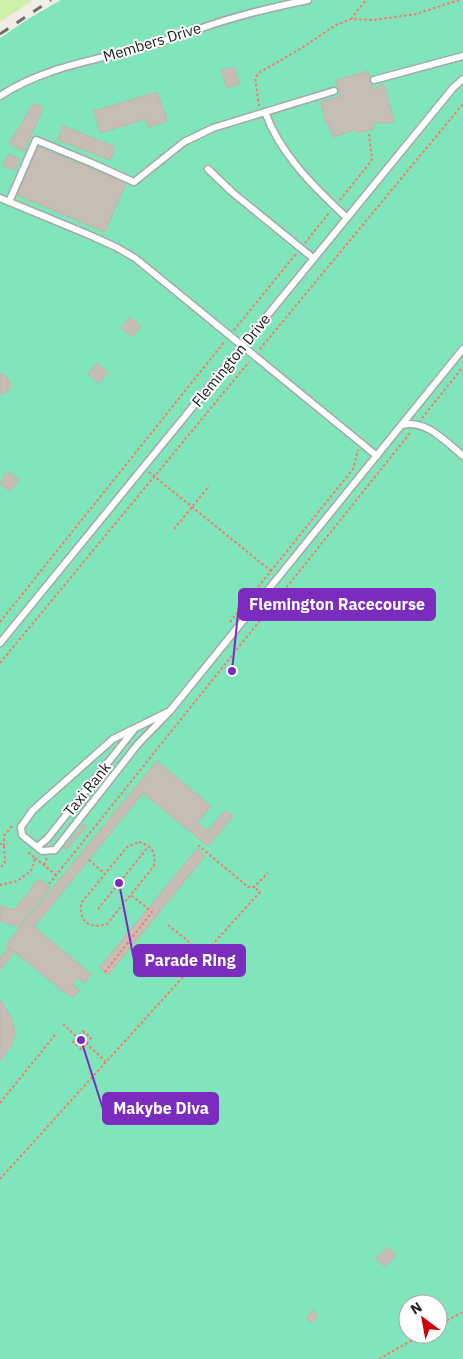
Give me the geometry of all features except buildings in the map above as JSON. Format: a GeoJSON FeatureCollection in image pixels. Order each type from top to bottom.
{"type":"FeatureCollection","features":[{"type":"Feature","properties":{"kind":"lane","name":"Members Drive"},"geometry":{"type":"LineString","coordinates":[[0,96],[26,81],[62,67],[152,45],[235,17],[308,0]]}},
{"type":"Feature","properties":{"kind":"lane"},"geometry":{"type":"LineString","coordinates":[[374,80],[463,56]]}},
{"type":"Feature","properties":{"kind":"lane","name":"Flemington Drive"},"geometry":{"type":"LineString","coordinates":[[0,643],[443,100],[463,79]]}},
{"type":"Feature","properties":{"kind":"lane"},"geometry":{"type":"LineString","coordinates":[[9,202],[36,140],[134,182],[184,142],[213,128],[334,91]]}},
{"type":"Feature","properties":{"kind":"lane"},"geometry":{"type":"LineString","coordinates":[[262,112],[275,136],[286,151],[314,185],[347,218]]}},
{"type":"Feature","properties":{"kind":"lane"},"geometry":{"type":"LineString","coordinates":[[208,169],[233,193],[314,258]]}},
{"type":"Feature","properties":{"kind":"lane"},"geometry":{"type":"LineString","coordinates":[[0,198],[63,223],[129,254],[377,456]]}},
{"type":"Feature","properties":{"kind":"lane"},"geometry":{"type":"LineString","coordinates":[[170,711],[113,740],[33,810],[21,827],[22,835],[42,851],[55,850],[138,744],[170,711],[463,350]]}},
{"type":"Feature","properties":{"kind":"lane"},"geometry":{"type":"LineString","coordinates":[[402,426],[411,423],[417,424],[434,433],[463,456]]}},
{"type":"Feature","properties":{"kind":"lane","name":"Taxi Rank"},"geometry":{"type":"LineString","coordinates":[[37,847],[47,839],[135,728]]}},
{"type":"Feature","properties":{"kind":"path"},"geometry":{"type":"LineString","coordinates":[[351,19],[366,0]]}},
{"type":"Feature","properties":{"kind":"path"},"geometry":{"type":"LineString","coordinates":[[262,112],[256,78],[260,72],[302,48],[334,26],[351,19],[373,20],[416,14],[460,0]]}},
{"type":"Feature","properties":{"kind":"path"},"geometry":{"type":"LineString","coordinates":[[0,663],[463,104]]}},
{"type":"Feature","properties":{"kind":"path"},"geometry":{"type":"LineString","coordinates":[[0,622],[372,160],[369,134]]}},
{"type":"Feature","properties":{"kind":"path"},"geometry":{"type":"LineString","coordinates":[[49,884],[463,367]]}},
{"type":"Feature","properties":{"kind":"path"},"geometry":{"type":"LineString","coordinates":[[230,622],[353,469],[362,444]]}},
{"type":"Feature","properties":{"kind":"path"},"geometry":{"type":"LineString","coordinates":[[143,468],[271,571]]}},
{"type":"Feature","properties":{"kind":"path"},"geometry":{"type":"LineString","coordinates":[[174,528],[209,486]]}},
{"type":"Feature","properties":{"kind":"path"},"geometry":{"type":"LineString","coordinates":[[0,869],[5,862],[4,836],[15,822]]}},
{"type":"Feature","properties":{"kind":"path"},"geometry":{"type":"LineString","coordinates":[[139,842],[149,846],[156,858],[154,866],[131,895],[107,924],[95,927],[87,924],[81,912],[82,902],[127,847],[139,842]]}},
{"type":"Feature","properties":{"kind":"path"},"geometry":{"type":"LineString","coordinates":[[0,843],[4,846]]}},
{"type":"Feature","properties":{"kind":"path"},"geometry":{"type":"LineString","coordinates":[[0,1179],[260,892],[254,887],[248,887],[198,845]]}},
{"type":"Feature","properties":{"kind":"path"},"geometry":{"type":"LineString","coordinates":[[98,909],[149,846]]}},
{"type":"Feature","properties":{"kind":"path"},"geometry":{"type":"LineString","coordinates":[[28,851],[56,875]]}},
{"type":"Feature","properties":{"kind":"path"},"geometry":{"type":"LineString","coordinates":[[0,884],[17,881],[31,870],[35,858]]}},
{"type":"Feature","properties":{"kind":"path"},"geometry":{"type":"LineString","coordinates":[[88,860],[105,874]]}},
{"type":"Feature","properties":{"kind":"path"},"geometry":{"type":"LineString","coordinates":[[254,887],[268,873]]}},
{"type":"Feature","properties":{"kind":"path"},"geometry":{"type":"LineString","coordinates":[[105,972],[152,912],[131,895]]}},
{"type":"Feature","properties":{"kind":"path"},"geometry":{"type":"LineString","coordinates":[[168,925],[204,954]]}},
{"type":"Feature","properties":{"kind":"path"},"geometry":{"type":"LineString","coordinates":[[63,1024],[78,1037]]}},
{"type":"Feature","properties":{"kind":"path"},"geometry":{"type":"LineString","coordinates":[[83,1031],[91,1038],[86,1043],[81,1049],[73,1042],[83,1031]]}},
{"type":"Feature","properties":{"kind":"path"},"geometry":{"type":"LineString","coordinates":[[0,1104],[55,1035]]}},
{"type":"Feature","properties":{"kind":"path"},"geometry":{"type":"LineString","coordinates":[[86,1043],[106,1062]]}},
{"type":"Feature","properties":{"kind":"path"},"geometry":{"type":"LineString","coordinates":[[448,1320],[463,1312]]}},
{"type":"Feature","properties":{"kind":"path"},"geometry":{"type":"LineString","coordinates":[[379,1359],[405,1344]]}},
{"type":"Feature","properties":{"kind":"green space"},"geometry":{"type":"Polygon","coordinates":[[[0,0],[33,0],[0,22],[0,0]]]}},
{"type":"Feature","properties":{"kind":"green space"},"geometry":{"type":"Polygon","coordinates":[[[61,0],[463,0],[463,1359],[0,1359],[0,38],[61,0]]]}},
{"type":"Feature","properties":{"kind":"railway"},"geometry":{"type":"LineString","coordinates":[[0,34],[51,0]]}},
{"type":"Feature","properties":{"kind":"place","name":"Flemington Racecourse"},"geometry":{"type":"Point","coordinates":[232,671]}},
{"type":"Feature","properties":{"kind":"place","name":"Parade Ring"},"geometry":{"type":"Point","coordinates":[119,883]}},
{"type":"Feature","properties":{"kind":"place","name":"Makybe Diva"},"geometry":{"type":"Point","coordinates":[81,1040]}}]}
